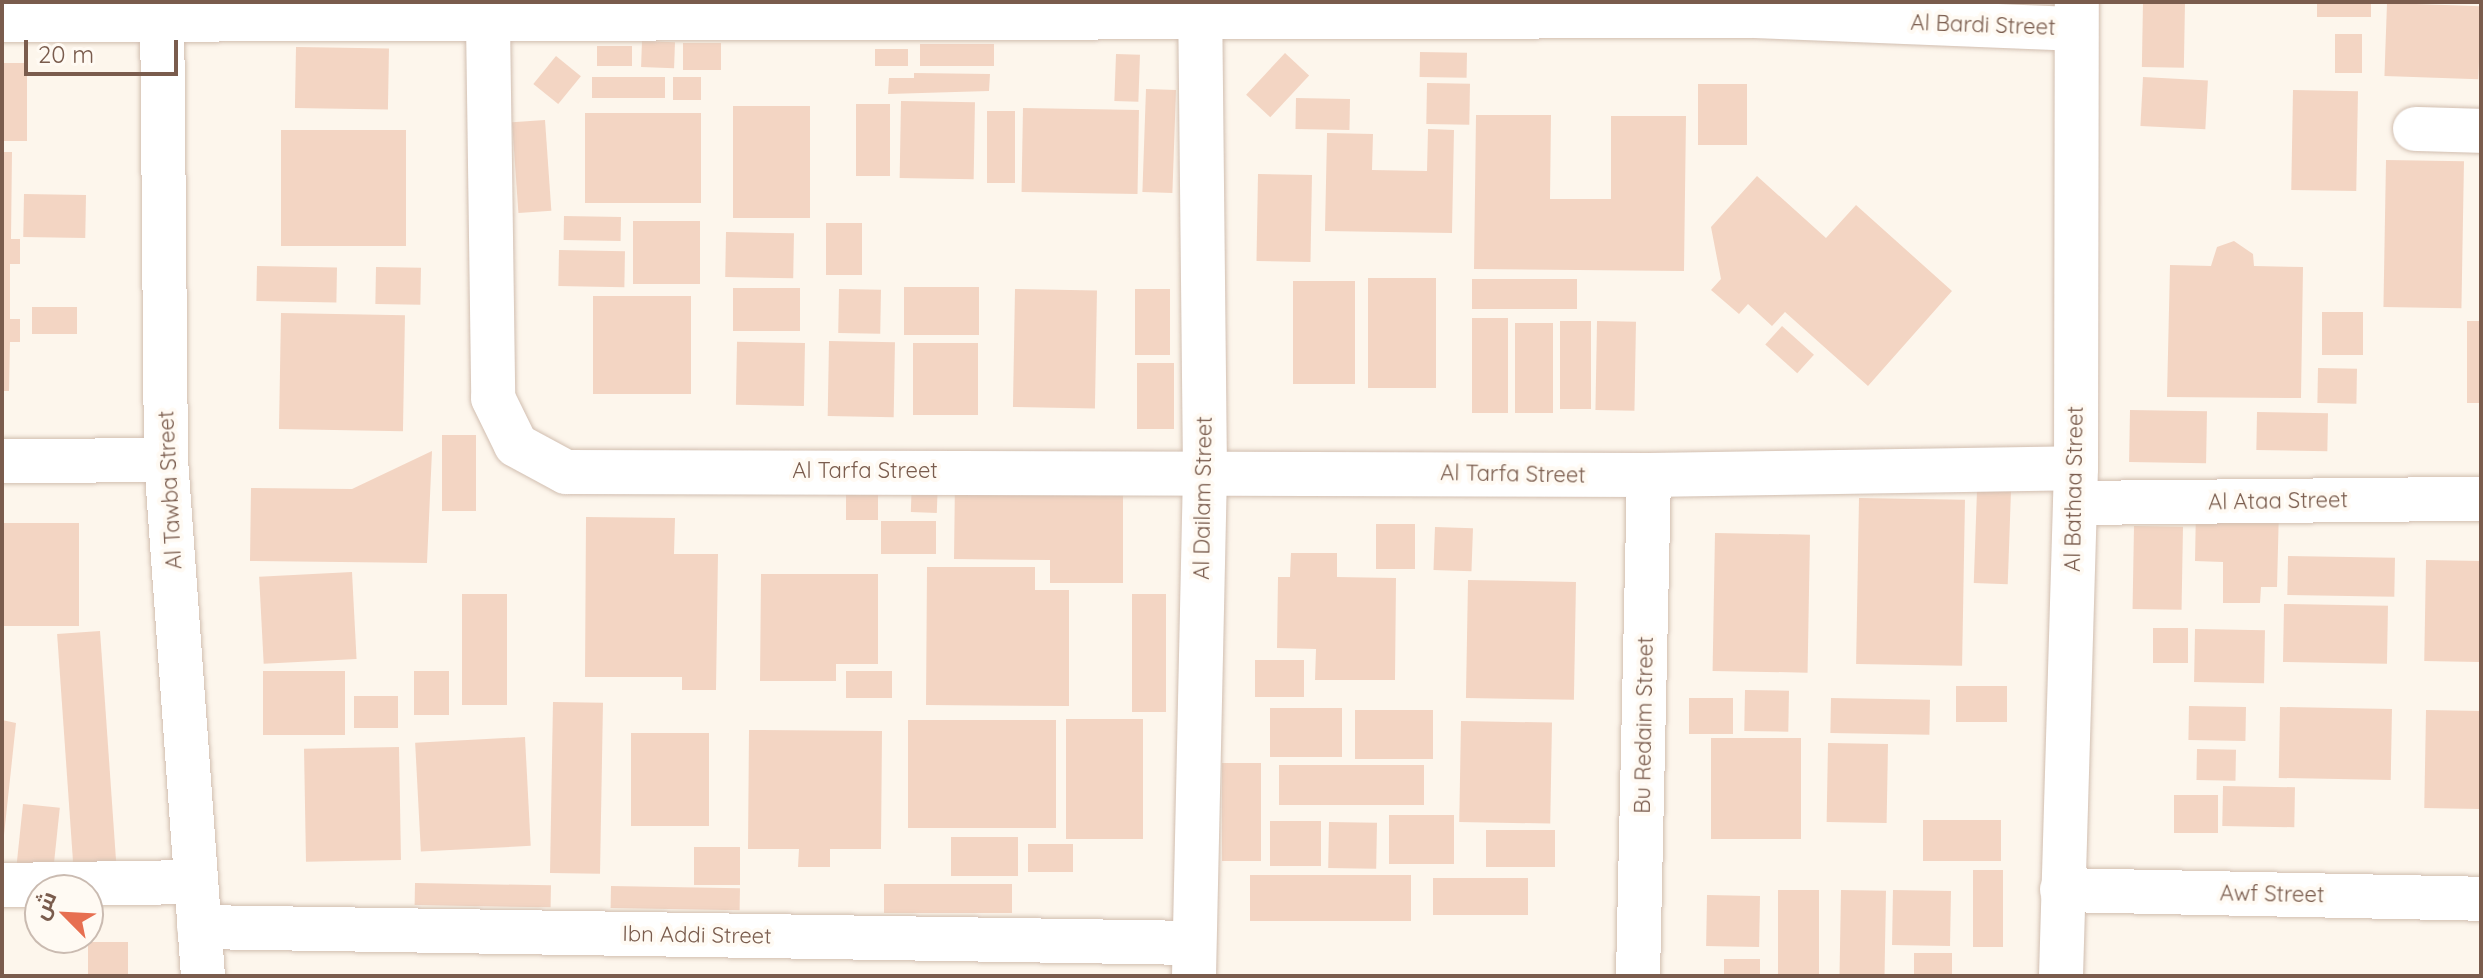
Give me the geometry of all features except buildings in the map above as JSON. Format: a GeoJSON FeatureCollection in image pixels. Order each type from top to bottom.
{"type":"FeatureCollection","features":[{"type":"Feature","properties":{"kind":"street","name":"Al Bardi Street"},"geometry":{"type":"LineString","coordinates":[[2,20],[162,11],[488,22],[675,11],[1113,9],[1200,21],[1418,11],[1752,9],[2077,15]]}},
{"type":"Feature","properties":{"kind":"street","name":"Al Tawba Street"},"geometry":{"type":"LineString","coordinates":[[162,11],[166,460],[203,976]]}},
{"type":"Feature","properties":{"kind":"street","name":"Al Bathaa Street"},"geometry":{"type":"LineString","coordinates":[[2061,976],[2076,486],[2077,15]]}},
{"type":"Feature","properties":{"kind":"street","name":"Al Dailam Street"},"geometry":{"type":"LineString","coordinates":[[1194,960],[1205,471],[1200,21]]}},
{"type":"Feature","properties":{"kind":"street","name":"Al Tarfa Street"},"geometry":{"type":"LineString","coordinates":[[488,22],[493,398],[516,445],[566,472],[1205,471],[1649,475],[2076,486]]}},
{"type":"Feature","properties":{"kind":"street"},"geometry":{"type":"LineString","coordinates":[[2415,129],[2481,131]]}},
{"type":"Feature","properties":{"kind":"street"},"geometry":{"type":"LineString","coordinates":[[2,461],[166,460]]}},
{"type":"Feature","properties":{"kind":"street","name":"Bu Redaim Street"},"geometry":{"type":"LineString","coordinates":[[1638,976],[1649,475]]}},
{"type":"Feature","properties":{"kind":"street","name":"Al Ataa Street"},"geometry":{"type":"LineString","coordinates":[[2076,486],[2481,499]]}},
{"type":"Feature","properties":{"kind":"street"},"geometry":{"type":"LineString","coordinates":[[2,885],[195,882]]}},
{"type":"Feature","properties":{"kind":"street","name":"Awf Street"},"geometry":{"type":"LineString","coordinates":[[2062,890],[2481,899]]}},
{"type":"Feature","properties":{"kind":"street","name":"Ibn Addi Street"},"geometry":{"type":"LineString","coordinates":[[199,927],[1194,960]]}}]}
